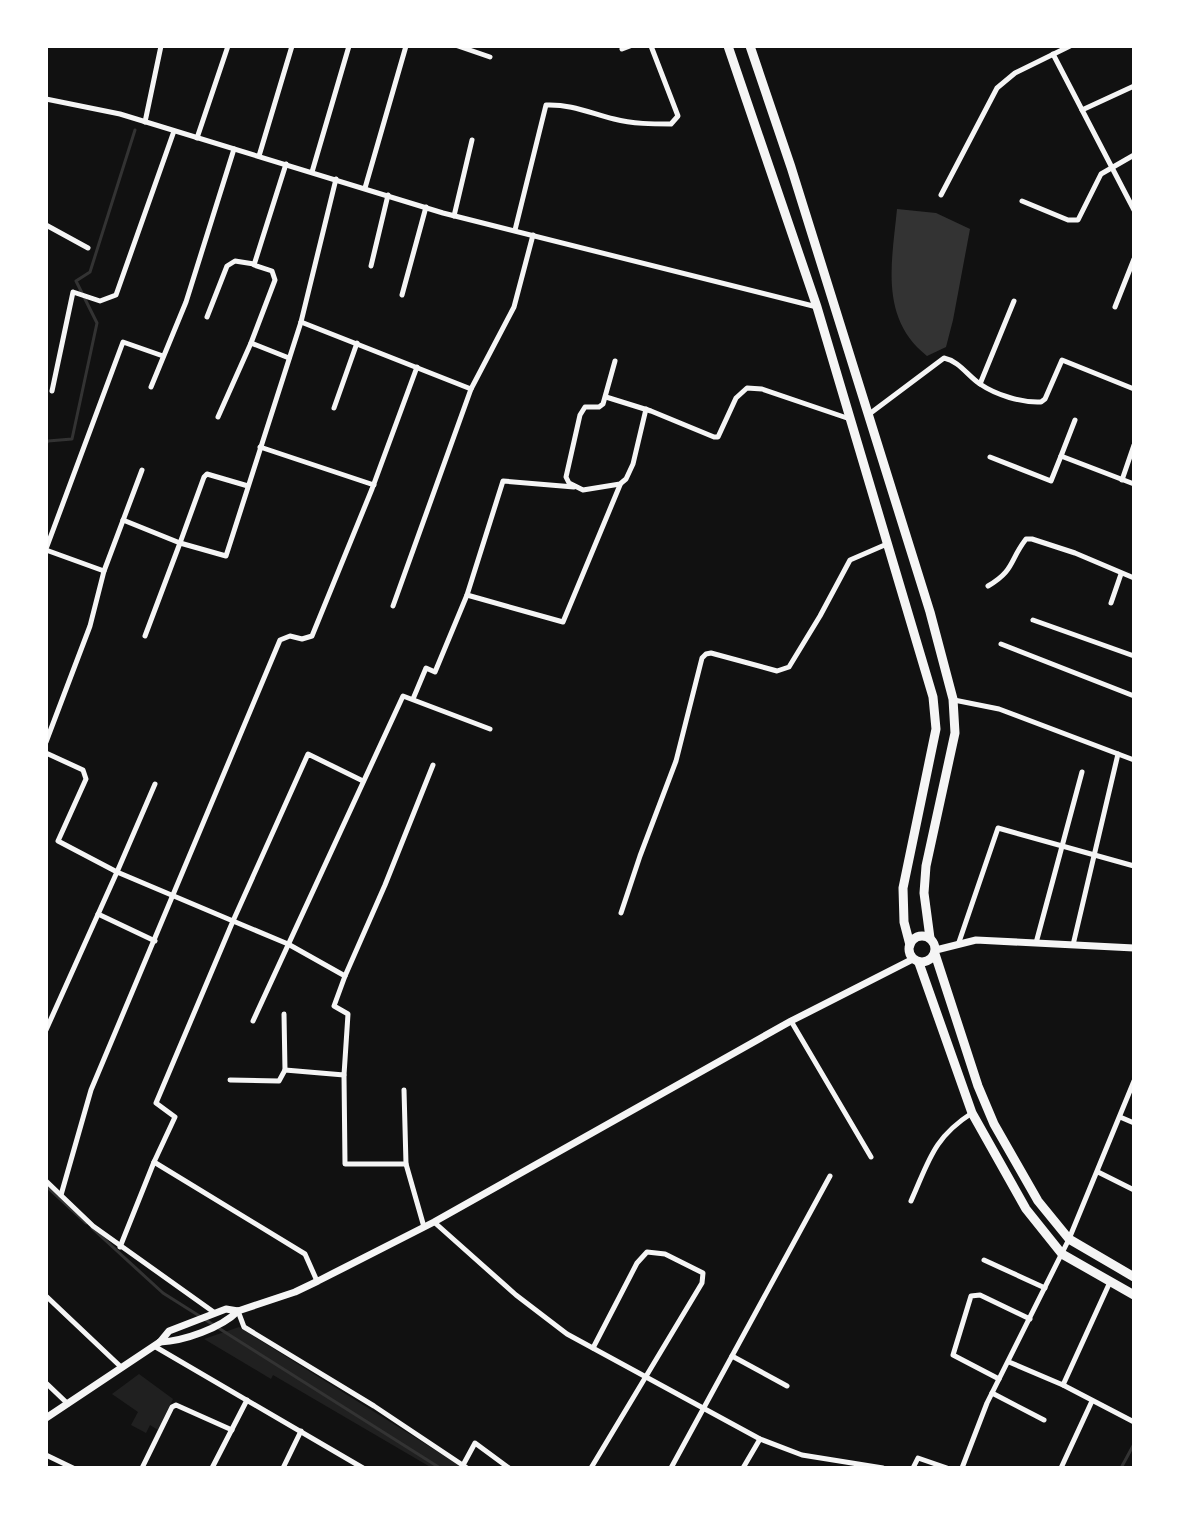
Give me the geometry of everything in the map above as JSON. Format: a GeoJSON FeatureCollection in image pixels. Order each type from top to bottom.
{"type":"FeatureCollection","features":[{"type":"Feature","properties":{"kind":"highway"},"geometry":{"type":"LineString","coordinates":[[728,46],[817,307],[936,713],[936,729],[903,888],[909,952],[916,961],[972,1113],[1026,1209],[1062,1254],[1134,1295]]}},
{"type":"Feature","properties":{"kind":"highway"},"geometry":{"type":"LineString","coordinates":[[750,46],[791,167],[930,612],[953,699],[955,733],[926,866],[924,893],[930,938],[978,1086],[994,1124],[1038,1201],[1069,1239],[1134,1277]]}},
{"type":"Feature","properties":{"kind":"highway"},"geometry":{"type":"LineString","coordinates":[[910,945],[919,937],[930,938]]}},
{"type":"Feature","properties":{"kind":"highway"},"geometry":{"type":"LineString","coordinates":[[916,961],[929,961],[936,952]]}},
{"type":"Feature","properties":{"kind":"street"},"geometry":{"type":"LineString","coordinates":[[145,122],[161,46]]}},
{"type":"Feature","properties":{"kind":"street"},"geometry":{"type":"LineString","coordinates":[[197,138],[228,46]]}},
{"type":"Feature","properties":{"kind":"street"},"geometry":{"type":"LineString","coordinates":[[259,156],[292,46]]}},
{"type":"Feature","properties":{"kind":"street"},"geometry":{"type":"LineString","coordinates":[[312,172],[349,46]]}},
{"type":"Feature","properties":{"kind":"street"},"geometry":{"type":"LineString","coordinates":[[365,188],[406,46]]}},
{"type":"Feature","properties":{"kind":"street"},"geometry":{"type":"LineString","coordinates":[[458,46],[490,57]]}},
{"type":"Feature","properties":{"kind":"street"},"geometry":{"type":"LineString","coordinates":[[622,49],[630,46]]}},
{"type":"Feature","properties":{"kind":"street"},"geometry":{"type":"LineString","coordinates":[[515,230],[546,105],[567,104],[616,120],[646,124],[671,124],[678,116],[651,46]]}},
{"type":"Feature","properties":{"kind":"street"},"geometry":{"type":"LineString","coordinates":[[941,195],[997,88],[1015,73],[1070,46]]}},
{"type":"Feature","properties":{"kind":"street"},"geometry":{"type":"LineString","coordinates":[[1053,54],[1134,210]]}},
{"type":"Feature","properties":{"kind":"street"},"geometry":{"type":"LineString","coordinates":[[1082,110],[1134,86]]}},
{"type":"Feature","properties":{"kind":"street"},"geometry":{"type":"LineString","coordinates":[[46,99],[120,114],[454,216],[817,307]]}},
{"type":"Feature","properties":{"kind":"street"},"geometry":{"type":"LineString","coordinates":[[52,391],[73,292],[100,301],[116,295],[174,131]]}},
{"type":"Feature","properties":{"kind":"street"},"geometry":{"type":"LineString","coordinates":[[454,216],[472,140]]}},
{"type":"Feature","properties":{"kind":"street"},"geometry":{"type":"LineString","coordinates":[[151,387],[186,302],[234,149]]}},
{"type":"Feature","properties":{"kind":"street"},"geometry":{"type":"LineString","coordinates":[[1022,201],[1068,220],[1078,220],[1096,181],[1113,166],[1134,155]]}},
{"type":"Feature","properties":{"kind":"street"},"geometry":{"type":"LineString","coordinates":[[254,265],[286,164]]}},
{"type":"Feature","properties":{"kind":"street"},"geometry":{"type":"LineString","coordinates":[[123,520],[180,543],[226,556],[301,322],[336,179]]}},
{"type":"Feature","properties":{"kind":"street"},"geometry":{"type":"LineString","coordinates":[[371,266],[388,195]]}},
{"type":"Feature","properties":{"kind":"street"},"geometry":{"type":"LineString","coordinates":[[402,295],[426,207]]}},
{"type":"Feature","properties":{"kind":"street"},"geometry":{"type":"LineString","coordinates":[[46,225],[88,248]]}},
{"type":"Feature","properties":{"kind":"street"},"geometry":{"type":"LineString","coordinates":[[393,606],[471,389],[514,307],[533,235]]}},
{"type":"Feature","properties":{"kind":"street"},"geometry":{"type":"LineString","coordinates":[[1115,307],[1134,259]]}},
{"type":"Feature","properties":{"kind":"street"},"geometry":{"type":"LineString","coordinates":[[207,317],[227,266],[235,261],[272,271],[275,280],[218,417]]}},
{"type":"Feature","properties":{"kind":"street"},"geometry":{"type":"LineString","coordinates":[[980,384],[1014,301]]}},
{"type":"Feature","properties":{"kind":"street"},"geometry":{"type":"LineString","coordinates":[[301,322],[471,389]]}},
{"type":"Feature","properties":{"kind":"street"},"geometry":{"type":"LineString","coordinates":[[104,571],[46,549],[123,342],[163,356]]}},
{"type":"Feature","properties":{"kind":"street"},"geometry":{"type":"LineString","coordinates":[[251,343],[289,358]]}},
{"type":"Feature","properties":{"kind":"street"},"geometry":{"type":"LineString","coordinates":[[334,408],[357,343]]}},
{"type":"Feature","properties":{"kind":"street"},"geometry":{"type":"LineString","coordinates":[[868,415],[944,358],[951,359],[980,384],[1001,395],[1041,402],[1062,360],[1134,389]]}},
{"type":"Feature","properties":{"kind":"street"},"geometry":{"type":"LineString","coordinates":[[574,487],[566,477],[580,415],[585,407],[599,407],[606,397],[615,361]]}},
{"type":"Feature","properties":{"kind":"street"},"geometry":{"type":"LineString","coordinates":[[61,1195],[91,1090],[280,640],[290,636],[302,639],[312,636],[374,485],[417,367]]}},
{"type":"Feature","properties":{"kind":"street"},"geometry":{"type":"LineString","coordinates":[[606,397],[718,437],[741,392],[754,388],[851,420]]}},
{"type":"Feature","properties":{"kind":"street"},"geometry":{"type":"LineString","coordinates":[[467,595],[563,622],[620,484],[633,464],[646,409]]}},
{"type":"Feature","properties":{"kind":"street"},"geometry":{"type":"LineString","coordinates":[[990,457],[1051,481],[1075,420]]}},
{"type":"Feature","properties":{"kind":"street"},"geometry":{"type":"LineString","coordinates":[[1122,480],[1134,445]]}},
{"type":"Feature","properties":{"kind":"street"},"geometry":{"type":"LineString","coordinates":[[260,447],[374,485]]}},
{"type":"Feature","properties":{"kind":"street"},"geometry":{"type":"LineString","coordinates":[[1061,456],[1134,484]]}},
{"type":"Feature","properties":{"kind":"street"},"geometry":{"type":"LineString","coordinates":[[46,742],[90,626],[104,571],[142,470]]}},
{"type":"Feature","properties":{"kind":"street"},"geometry":{"type":"LineString","coordinates":[[145,636],[204,477],[207,474],[248,486]]}},
{"type":"Feature","properties":{"kind":"street"},"geometry":{"type":"LineString","coordinates":[[413,699],[426,668],[435,672],[467,595],[503,481],[583,490],[620,484]]}},
{"type":"Feature","properties":{"kind":"street"},"geometry":{"type":"LineString","coordinates":[[988,586],[1008,572],[1026,539],[1075,553],[1134,578]]}},
{"type":"Feature","properties":{"kind":"street"},"geometry":{"type":"LineString","coordinates":[[621,913],[676,761],[702,658],[711,653],[777,671],[784,670],[820,616],[850,560],[888,544]]}},
{"type":"Feature","properties":{"kind":"street"},"geometry":{"type":"LineString","coordinates":[[1111,603],[1121,574]]}},
{"type":"Feature","properties":{"kind":"street"},"geometry":{"type":"LineString","coordinates":[[1033,620],[1134,656]]}},
{"type":"Feature","properties":{"kind":"street"},"geometry":{"type":"LineString","coordinates":[[1001,644],[1134,696]]}},
{"type":"Feature","properties":{"kind":"street"},"geometry":{"type":"LineString","coordinates":[[253,1021],[403,696],[490,729]]}},
{"type":"Feature","properties":{"kind":"street"},"geometry":{"type":"LineString","coordinates":[[953,699],[999,709],[1134,760]]}},
{"type":"Feature","properties":{"kind":"street"},"geometry":{"type":"LineString","coordinates":[[46,753],[86,774],[58,841],[117,872],[288,944],[345,976]]}},
{"type":"Feature","properties":{"kind":"street"},"geometry":{"type":"LineString","coordinates":[[120,1247],[175,1117],[156,1103],[308,754],[363,781]]}},
{"type":"Feature","properties":{"kind":"street"},"geometry":{"type":"LineString","coordinates":[[1073,945],[1118,754]]}},
{"type":"Feature","properties":{"kind":"street"},"geometry":{"type":"LineString","coordinates":[[406,1164],[345,1164],[344,1075],[348,1014],[334,1006],[433,765]]}},
{"type":"Feature","properties":{"kind":"street"},"geometry":{"type":"LineString","coordinates":[[1036,943],[1082,772]]}},
{"type":"Feature","properties":{"kind":"street"},"geometry":{"type":"LineString","coordinates":[[46,1030],[155,784]]}},
{"type":"Feature","properties":{"kind":"street"},"geometry":{"type":"LineString","coordinates":[[959,942],[998,828],[1134,866]]}},
{"type":"Feature","properties":{"kind":"street"},"geometry":{"type":"LineString","coordinates":[[98,914],[155,941]]}},
{"type":"Feature","properties":{"kind":"street"},"geometry":{"type":"LineString","coordinates":[[936,952],[959,942],[976,940],[1134,948]]}},
{"type":"Feature","properties":{"kind":"street"},"geometry":{"type":"LineString","coordinates":[[157,1344],[172,1342],[228,1321],[238,1311],[318,1281],[434,1222],[791,1021],[916,961]]}},
{"type":"Feature","properties":{"kind":"street"},"geometry":{"type":"LineString","coordinates":[[230,1080],[279,1081],[285,1070],[284,1014]]}},
{"type":"Feature","properties":{"kind":"street"},"geometry":{"type":"LineString","coordinates":[[791,1021],[871,1157]]}},
{"type":"Feature","properties":{"kind":"street"},"geometry":{"type":"LineString","coordinates":[[285,1070],[344,1075]]}},
{"type":"Feature","properties":{"kind":"street"},"geometry":{"type":"LineString","coordinates":[[962,1468],[992,1393],[1069,1239],[1134,1081]]}},
{"type":"Feature","properties":{"kind":"street"},"geometry":{"type":"LineString","coordinates":[[404,1090],[406,1164],[424,1227]]}},
{"type":"Feature","properties":{"kind":"street"},"geometry":{"type":"LineString","coordinates":[[911,1201],[939,1140],[946,1131],[972,1113]]}},
{"type":"Feature","properties":{"kind":"street"},"geometry":{"type":"LineString","coordinates":[[1120,1117],[1134,1123]]}},
{"type":"Feature","properties":{"kind":"street"},"geometry":{"type":"LineString","coordinates":[[154,1162],[305,1254],[318,1281]]}},
{"type":"Feature","properties":{"kind":"street"},"geometry":{"type":"LineString","coordinates":[[1098,1172],[1134,1190]]}},
{"type":"Feature","properties":{"kind":"street"},"geometry":{"type":"LineString","coordinates":[[671,1468],[830,1176]]}},
{"type":"Feature","properties":{"kind":"street"},"geometry":{"type":"LineString","coordinates":[[46,1181],[120,1247],[216,1313]]}},
{"type":"Feature","properties":{"kind":"street"},"geometry":{"type":"LineString","coordinates":[[434,1222],[516,1295],[567,1334],[760,1439],[802,1455],[883,1468]]}},
{"type":"Feature","properties":{"kind":"street"},"geometry":{"type":"LineString","coordinates":[[591,1468],[702,1283],[703,1273],[665,1254],[647,1252],[637,1263],[593,1348]]}},
{"type":"Feature","properties":{"kind":"street"},"geometry":{"type":"LineString","coordinates":[[984,1260],[1045,1288]]}},
{"type":"Feature","properties":{"kind":"street"},"geometry":{"type":"LineString","coordinates":[[1063,1385],[1110,1282]]}},
{"type":"Feature","properties":{"kind":"street"},"geometry":{"type":"LineString","coordinates":[[999,1379],[953,1355],[971,1296],[980,1295],[1030,1319]]}},
{"type":"Feature","properties":{"kind":"street"},"geometry":{"type":"LineString","coordinates":[[46,1296],[121,1367]]}},
{"type":"Feature","properties":{"kind":"street"},"geometry":{"type":"LineString","coordinates":[[46,1418],[157,1344],[169,1331],[226,1309],[238,1311]]}},
{"type":"Feature","properties":{"kind":"street"},"geometry":{"type":"LineString","coordinates":[[238,1311],[244,1327],[374,1406],[464,1467],[475,1443],[509,1468]]}},
{"type":"Feature","properties":{"kind":"street"},"geometry":{"type":"LineString","coordinates":[[157,1344],[363,1468]]}},
{"type":"Feature","properties":{"kind":"street"},"geometry":{"type":"LineString","coordinates":[[732,1356],[787,1386]]}},
{"type":"Feature","properties":{"kind":"street"},"geometry":{"type":"LineString","coordinates":[[1009,1362],[1063,1385],[1134,1422]]}},
{"type":"Feature","properties":{"kind":"street"},"geometry":{"type":"LineString","coordinates":[[46,1383],[68,1404]]}},
{"type":"Feature","properties":{"kind":"street"},"geometry":{"type":"LineString","coordinates":[[992,1393],[1044,1420]]}},
{"type":"Feature","properties":{"kind":"street"},"geometry":{"type":"LineString","coordinates":[[212,1468],[247,1400]]}},
{"type":"Feature","properties":{"kind":"street"},"geometry":{"type":"LineString","coordinates":[[1061,1468],[1092,1401]]}},
{"type":"Feature","properties":{"kind":"street"},"geometry":{"type":"LineString","coordinates":[[142,1468],[172,1407],[176,1405],[232,1430]]}},
{"type":"Feature","properties":{"kind":"street"},"geometry":{"type":"LineString","coordinates":[[283,1468],[301,1431]]}},
{"type":"Feature","properties":{"kind":"street"},"geometry":{"type":"LineString","coordinates":[[743,1468],[760,1439]]}},
{"type":"Feature","properties":{"kind":"street"},"geometry":{"type":"LineString","coordinates":[[46,1455],[73,1468]]}},
{"type":"Feature","properties":{"kind":"street"},"geometry":{"type":"LineString","coordinates":[[913,1468],[918,1458],[947,1468]]}},
{"type":"Feature","properties":{"kind":"shaded area"},"geometry":{"type":"Polygon","coordinates":[[[897,209],[936,213],[970,229],[946,347],[927,356],[912,341],[895,307],[892,269],[897,209]]]}},
{"type":"Feature","properties":{"kind":"shaded area"},"geometry":{"type":"Polygon","coordinates":[[[239,1327],[459,1465],[457,1468],[432,1468],[273,1375],[271,1379],[204,1339],[239,1327]]]}},
{"type":"Feature","properties":{"kind":"shaded area"},"geometry":{"type":"Polygon","coordinates":[[[139,1374],[173,1399],[158,1430],[150,1425],[146,1433],[131,1425],[138,1412],[112,1394],[139,1374]]]}},
{"type":"Feature","properties":{"kind":"waterway"},"geometry":{"type":"LineString","coordinates":[[46,444],[48,441],[72,439],[97,323],[76,281],[90,272],[135,130]]}},
{"type":"Feature","properties":{"kind":"waterway"},"geometry":{"type":"LineString","coordinates":[[46,1186],[86,1223]]}},
{"type":"Feature","properties":{"kind":"waterway"},"geometry":{"type":"LineString","coordinates":[[92,1228],[163,1293],[440,1468]]}},
{"type":"Feature","properties":{"kind":"waterway"},"geometry":{"type":"LineString","coordinates":[[1121,1468],[1134,1444]]}}]}
